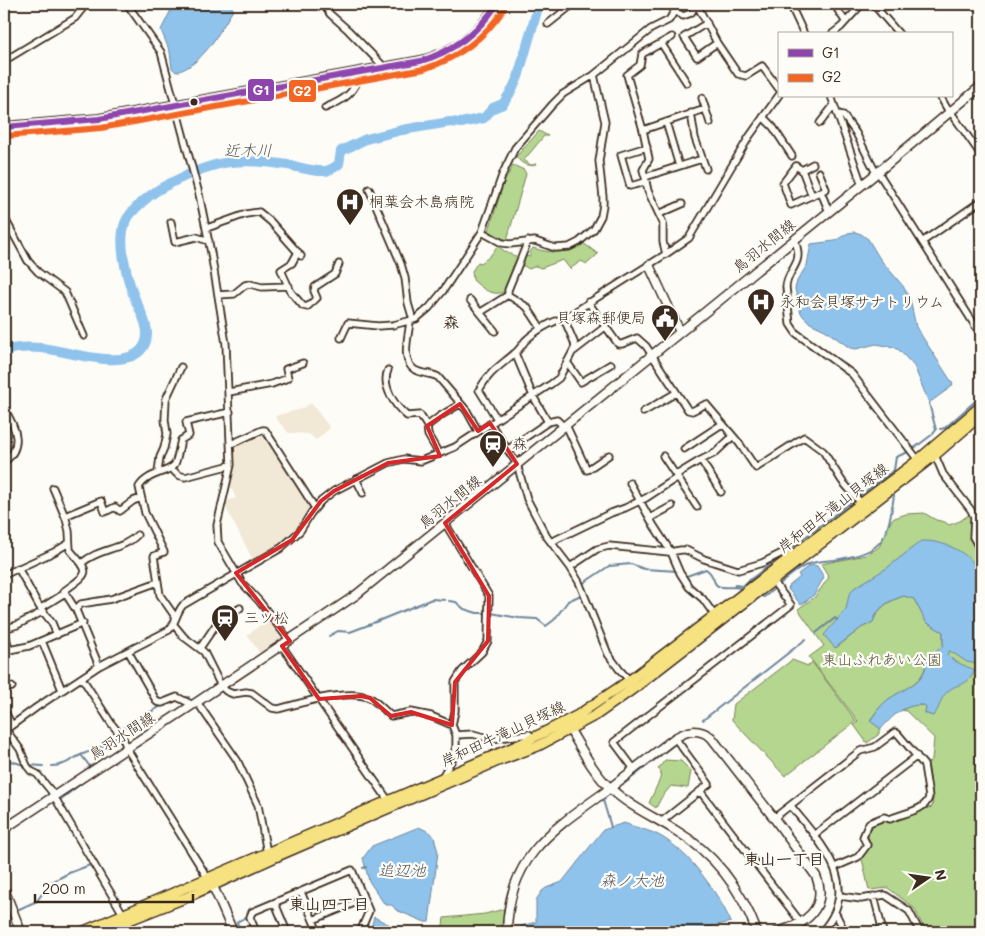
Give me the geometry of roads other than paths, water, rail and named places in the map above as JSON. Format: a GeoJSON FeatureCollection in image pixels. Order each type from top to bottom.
{"type":"FeatureCollection","features":[{"type":"Feature","properties":{"kind":"main road"},"geometry":{"type":"LineString","coordinates":[[4,127],[98,119],[421,61],[448,51],[473,34],[497,4]]}},
{"type":"Feature","properties":{"kind":"main road","name":"岸和田牛滝山貝塚線"},"geometry":{"type":"LineString","coordinates":[[633,683],[715,616],[918,460],[981,406]]}},
{"type":"Feature","properties":{"kind":"main road","name":"岸和田牛滝山貝塚線"},"geometry":{"type":"LineString","coordinates":[[82,932],[123,914],[280,855],[489,765],[538,746],[633,683],[772,580],[935,455],[981,415]]}},
{"type":"Feature","properties":{"kind":"main road","name":"岸和田牛滝山貝塚線"},"geometry":{"type":"LineString","coordinates":[[99,932],[210,882],[267,853],[533,738],[568,726]]}},
{"type":"Feature","properties":{"kind":"street"},"geometry":{"type":"LineString","coordinates":[[4,61],[75,18],[84,4]]}},
{"type":"Feature","properties":{"kind":"street"},"geometry":{"type":"LineString","coordinates":[[127,4],[161,52],[207,228],[226,344],[230,412],[231,465],[217,525],[218,542],[242,583],[259,601],[290,641]]}},
{"type":"Feature","properties":{"kind":"street"},"geometry":{"type":"LineString","coordinates":[[323,4],[330,14],[385,68]]}},
{"type":"Feature","properties":{"kind":"street"},"geometry":{"type":"LineString","coordinates":[[548,24],[573,4]]}},
{"type":"Feature","properties":{"kind":"street"},"geometry":{"type":"LineString","coordinates":[[672,4],[675,12],[683,16],[690,13],[697,5],[717,43],[738,74],[746,76],[762,66],[778,88]]}},
{"type":"Feature","properties":{"kind":"street"},"geometry":{"type":"LineString","coordinates":[[341,338],[348,323],[378,326],[393,325],[412,320],[429,308],[443,291],[482,232],[503,173],[515,148],[563,94],[594,75],[632,47],[639,38],[669,20],[679,4]]}},
{"type":"Feature","properties":{"kind":"street"},"geometry":{"type":"LineString","coordinates":[[790,4],[803,32]]}},
{"type":"Feature","properties":{"kind":"street"},"geometry":{"type":"LineString","coordinates":[[834,4],[845,21]]}},
{"type":"Feature","properties":{"kind":"street"},"geometry":{"type":"LineString","coordinates":[[835,32],[862,4]]}},
{"type":"Feature","properties":{"kind":"street"},"geometry":{"type":"LineString","coordinates":[[873,4],[896,32]]}},
{"type":"Feature","properties":{"kind":"street"},"geometry":{"type":"LineString","coordinates":[[706,23],[684,38],[697,57],[717,43]]}},
{"type":"Feature","properties":{"kind":"street"},"geometry":{"type":"LineString","coordinates":[[666,254],[663,242],[663,223],[648,191],[643,170],[649,159],[647,147],[627,75],[640,65],[642,54],[672,37]]}},
{"type":"Feature","properties":{"kind":"street"},"geometry":{"type":"LineString","coordinates":[[662,43],[687,83]]}},
{"type":"Feature","properties":{"kind":"street"},"geometry":{"type":"LineString","coordinates":[[325,108],[345,99],[356,87],[362,72]]}},
{"type":"Feature","properties":{"kind":"street"},"geometry":{"type":"LineString","coordinates":[[482,232],[502,243],[535,241],[555,248],[569,247],[579,242],[594,229],[601,216],[603,197],[599,161],[605,122],[594,75]]}},
{"type":"Feature","properties":{"kind":"street","name":"鳥羽水間線"},"geometry":{"type":"LineString","coordinates":[[4,829],[356,596],[829,212],[981,86]]}},
{"type":"Feature","properties":{"kind":"street"},"geometry":{"type":"LineString","coordinates":[[497,419],[479,390],[493,370],[515,353],[541,328],[566,318],[688,238],[749,137],[778,96]]}},
{"type":"Feature","properties":{"kind":"street"},"geometry":{"type":"LineString","coordinates":[[702,98],[710,124]]}},
{"type":"Feature","properties":{"kind":"street"},"geometry":{"type":"LineString","coordinates":[[832,98],[862,185]]}},
{"type":"Feature","properties":{"kind":"street"},"geometry":{"type":"LineString","coordinates":[[941,98],[981,155]]}},
{"type":"Feature","properties":{"kind":"street"},"geometry":{"type":"LineString","coordinates":[[820,123],[834,105]]}},
{"type":"Feature","properties":{"kind":"street"},"geometry":{"type":"LineString","coordinates":[[643,130],[705,109]]}},
{"type":"Feature","properties":{"kind":"street"},"geometry":{"type":"LineString","coordinates":[[691,113],[695,138],[706,169]]}},
{"type":"Feature","properties":{"kind":"street"},"geometry":{"type":"LineString","coordinates":[[837,114],[843,115],[856,133],[877,172],[981,335]]}},
{"type":"Feature","properties":{"kind":"street"},"geometry":{"type":"LineString","coordinates":[[763,117],[773,127],[792,156]]}},
{"type":"Feature","properties":{"kind":"street"},"geometry":{"type":"LineString","coordinates":[[666,122],[679,166]]}},
{"type":"Feature","properties":{"kind":"street"},"geometry":{"type":"LineString","coordinates":[[647,147],[621,155],[630,186],[679,166],[702,159]]}},
{"type":"Feature","properties":{"kind":"street"},"geometry":{"type":"LineString","coordinates":[[802,170],[813,164]]}},
{"type":"Feature","properties":{"kind":"street"},"geometry":{"type":"LineString","coordinates":[[812,196],[802,170],[796,166],[783,183],[791,205],[812,196],[821,192],[826,189],[819,172]]}},
{"type":"Feature","properties":{"kind":"street"},"geometry":{"type":"LineString","coordinates":[[369,189],[401,264],[405,278],[412,320],[407,356],[411,366],[418,372],[434,375],[438,378],[460,404],[478,431]]}},
{"type":"Feature","properties":{"kind":"street"},"geometry":{"type":"LineString","coordinates":[[821,192],[829,212]]}},
{"type":"Feature","properties":{"kind":"street"},"geometry":{"type":"LineString","coordinates":[[922,242],[981,201]]}},
{"type":"Feature","properties":{"kind":"street"},"geometry":{"type":"LineString","coordinates":[[658,214],[682,204]]}},
{"type":"Feature","properties":{"kind":"street"},"geometry":{"type":"LineString","coordinates":[[207,228],[246,214],[259,212],[271,222],[299,254],[281,270],[291,292],[303,306],[307,307],[317,298],[314,291],[315,287],[335,274],[339,264]]}},
{"type":"Feature","properties":{"kind":"street"},"geometry":{"type":"LineString","coordinates":[[4,217],[28,261],[38,272],[65,292],[84,336]]}},
{"type":"Feature","properties":{"kind":"street"},"geometry":{"type":"LineString","coordinates":[[171,222],[175,242],[196,237],[209,241]]}},
{"type":"Feature","properties":{"kind":"street"},"geometry":{"type":"LineString","coordinates":[[794,239],[797,246],[797,260],[786,282],[790,324],[796,333],[852,374],[918,460]]}},
{"type":"Feature","properties":{"kind":"street"},"geometry":{"type":"LineString","coordinates":[[508,295],[508,290],[528,241]]}},
{"type":"Feature","properties":{"kind":"street"},"geometry":{"type":"LineString","coordinates":[[649,265],[680,332]]}},
{"type":"Feature","properties":{"kind":"street"},"geometry":{"type":"LineString","coordinates":[[218,295],[234,294],[245,285],[250,284],[262,287],[289,286]]}},
{"type":"Feature","properties":{"kind":"street"},"geometry":{"type":"LineString","coordinates":[[480,312],[508,295]]}},
{"type":"Feature","properties":{"kind":"street"},"geometry":{"type":"LineString","coordinates":[[508,295],[527,307],[541,328]]}},
{"type":"Feature","properties":{"kind":"street"},"geometry":{"type":"LineString","coordinates":[[470,300],[496,331]]}},
{"type":"Feature","properties":{"kind":"street"},"geometry":{"type":"LineString","coordinates":[[588,302],[619,345],[637,338],[652,355],[690,411],[706,404],[756,468],[804,437],[823,451],[842,481],[861,503]]}},
{"type":"Feature","properties":{"kind":"street"},"geometry":{"type":"LineString","coordinates":[[566,318],[565,322],[574,342],[574,351]]}},
{"type":"Feature","properties":{"kind":"street"},"geometry":{"type":"LineString","coordinates":[[123,914],[44,781],[28,766],[20,749],[5,730],[100,666],[169,630],[174,625],[178,610],[182,605],[292,540],[315,508],[334,491],[388,463],[404,459],[421,461],[456,447],[557,380],[574,351],[606,327]]}},
{"type":"Feature","properties":{"kind":"street"},"geometry":{"type":"LineString","coordinates":[[515,353],[533,396],[548,422]]}},
{"type":"Feature","properties":{"kind":"street"},"geometry":{"type":"LineString","coordinates":[[567,362],[581,382],[611,364]]}},
{"type":"Feature","properties":{"kind":"street"},"geometry":{"type":"LineString","coordinates":[[229,392],[272,384],[288,378],[286,369],[303,363]]}},
{"type":"Feature","properties":{"kind":"street"},"geometry":{"type":"LineString","coordinates":[[158,472],[160,457],[167,434],[165,420],[166,399],[181,367]]}},
{"type":"Feature","properties":{"kind":"street"},"geometry":{"type":"LineString","coordinates":[[388,370],[387,388],[396,404],[407,416],[420,415],[427,426],[428,435],[439,454]]}},
{"type":"Feature","properties":{"kind":"street"},"geometry":{"type":"LineString","coordinates":[[643,412],[676,393]]}},
{"type":"Feature","properties":{"kind":"street"},"geometry":{"type":"LineString","coordinates":[[427,426],[460,404]]}},
{"type":"Feature","properties":{"kind":"street"},"geometry":{"type":"LineString","coordinates":[[4,410],[17,435],[10,458],[4,462]]}},
{"type":"Feature","properties":{"kind":"street"},"geometry":{"type":"LineString","coordinates":[[176,618],[160,595],[154,556],[164,552],[145,513],[139,487],[142,482],[158,472],[171,468],[175,464],[181,440],[189,435],[186,422],[230,412]]}},
{"type":"Feature","properties":{"kind":"street"},"geometry":{"type":"LineString","coordinates":[[508,450],[548,422],[557,420],[565,426],[587,470],[609,455]]}},
{"type":"Feature","properties":{"kind":"street"},"geometry":{"type":"LineString","coordinates":[[490,423],[518,464],[520,478],[527,499],[551,542],[579,582],[608,654],[613,663],[633,683]]}},
{"type":"Feature","properties":{"kind":"street"},"geometry":{"type":"LineString","coordinates":[[684,449],[722,424]]}},
{"type":"Feature","properties":{"kind":"street"},"geometry":{"type":"LineString","coordinates":[[231,444],[265,430],[315,508]]}},
{"type":"Feature","properties":{"kind":"street"},"geometry":{"type":"LineString","coordinates":[[551,542],[646,498],[701,460],[715,453],[732,436]]}},
{"type":"Feature","properties":{"kind":"street"},"geometry":{"type":"LineString","coordinates":[[935,455],[943,474],[971,510],[974,517],[973,536],[981,551]]}},
{"type":"Feature","properties":{"kind":"street"},"geometry":{"type":"LineString","coordinates":[[663,456],[697,507]]}},
{"type":"Feature","properties":{"kind":"street"},"geometry":{"type":"LineString","coordinates":[[701,460],[721,492]]}},
{"type":"Feature","properties":{"kind":"street"},"geometry":{"type":"LineString","coordinates":[[171,468],[178,475],[186,478],[231,465]]}},
{"type":"Feature","properties":{"kind":"street"},"geometry":{"type":"LineString","coordinates":[[356,479],[363,493]]}},
{"type":"Feature","properties":{"kind":"street"},"geometry":{"type":"LineString","coordinates":[[630,483],[671,552],[688,588],[703,599],[715,616]]}},
{"type":"Feature","properties":{"kind":"street"},"geometry":{"type":"LineString","coordinates":[[53,488],[65,516],[69,531],[70,550],[82,563],[86,572],[84,577],[43,609],[4,629],[6,650],[30,646],[83,623]]}},
{"type":"Feature","properties":{"kind":"street"},"geometry":{"type":"LineString","coordinates":[[65,516],[101,501],[105,512],[115,507],[120,512],[133,501],[141,498]]}},
{"type":"Feature","properties":{"kind":"street"},"geometry":{"type":"LineString","coordinates":[[650,518],[672,506]]}},
{"type":"Feature","properties":{"kind":"street"},"geometry":{"type":"LineString","coordinates":[[441,778],[453,758],[456,746],[456,735],[452,726],[455,711],[455,682],[462,671],[482,652],[488,641],[489,596],[445,523]]}},
{"type":"Feature","properties":{"kind":"street"},"geometry":{"type":"LineString","coordinates":[[82,563],[95,554],[127,544],[137,535]]}},
{"type":"Feature","properties":{"kind":"street"},"geometry":{"type":"LineString","coordinates":[[4,575],[69,543]]}},
{"type":"Feature","properties":{"kind":"street"},"geometry":{"type":"LineString","coordinates":[[570,567],[603,547],[671,552],[686,550],[704,560],[738,570],[762,563],[784,552],[790,558]]}},
{"type":"Feature","properties":{"kind":"street"},"geometry":{"type":"LineString","coordinates":[[18,568],[52,623],[57,635]]}},
{"type":"Feature","properties":{"kind":"street"},"geometry":{"type":"LineString","coordinates":[[634,769],[614,742],[791,605],[772,580]]}},
{"type":"Feature","properties":{"kind":"street"},"geometry":{"type":"LineString","coordinates":[[76,609],[81,604],[112,599],[158,582]]}},
{"type":"Feature","properties":{"kind":"street"},"geometry":{"type":"LineString","coordinates":[[65,592],[83,623],[100,666]]}},
{"type":"Feature","properties":{"kind":"street"},"geometry":{"type":"LineString","coordinates":[[200,648],[215,626],[240,608]]}},
{"type":"Feature","properties":{"kind":"street"},"geometry":{"type":"LineString","coordinates":[[174,625],[204,652],[221,686],[233,694],[252,693],[272,708],[278,709],[345,694],[361,696],[370,698],[391,716],[411,712],[431,716],[452,726]]}},
{"type":"Feature","properties":{"kind":"street"},"geometry":{"type":"LineString","coordinates":[[42,641],[62,690]]}},
{"type":"Feature","properties":{"kind":"street"},"geometry":{"type":"LineString","coordinates":[[282,646],[388,800]]}},
{"type":"Feature","properties":{"kind":"street"},"geometry":{"type":"LineString","coordinates":[[128,651],[157,702],[162,703],[177,697],[195,704],[237,760],[258,804],[267,853]]}},
{"type":"Feature","properties":{"kind":"street"},"geometry":{"type":"LineString","coordinates":[[82,678],[111,723],[124,738],[127,749],[210,882],[233,932]]}},
{"type":"Feature","properties":{"kind":"street"},"geometry":{"type":"LineString","coordinates":[[4,690],[12,687]]}},
{"type":"Feature","properties":{"kind":"street"},"geometry":{"type":"LineString","coordinates":[[4,710],[12,725]]}},
{"type":"Feature","properties":{"kind":"street"},"geometry":{"type":"LineString","coordinates":[[568,726],[587,758],[610,788],[636,808],[687,837],[714,861],[740,895],[757,932]]}},
{"type":"Feature","properties":{"kind":"street"},"geometry":{"type":"LineString","coordinates":[[507,932],[507,916],[514,884],[533,851],[542,841],[564,821],[675,738],[690,730],[704,732],[711,737],[810,866],[819,883],[819,895],[815,909],[802,924],[779,932]]}},
{"type":"Feature","properties":{"kind":"street"},"geometry":{"type":"LineString","coordinates":[[774,818],[860,751],[876,747],[895,732],[898,734],[924,765],[929,797],[928,802],[917,810],[899,814],[890,819],[884,817],[869,822],[863,836],[867,845],[858,857],[835,867]]}},
{"type":"Feature","properties":{"kind":"street"},"geometry":{"type":"LineString","coordinates":[[456,735],[473,734],[491,738],[529,734],[533,738]]}},
{"type":"Feature","properties":{"kind":"street"},"geometry":{"type":"LineString","coordinates":[[661,822],[709,784],[675,738]]}},
{"type":"Feature","properties":{"kind":"street"},"geometry":{"type":"LineString","coordinates":[[814,835],[917,756]]}},
{"type":"Feature","properties":{"kind":"street"},"geometry":{"type":"LineString","coordinates":[[700,791],[802,924]]}},
{"type":"Feature","properties":{"kind":"street"},"geometry":{"type":"LineString","coordinates":[[791,806],[814,835],[835,867],[838,876],[840,896],[836,914],[822,932]]}},
{"type":"Feature","properties":{"kind":"street"},"geometry":{"type":"LineString","coordinates":[[256,932],[250,917],[252,912],[352,870],[369,911],[360,932]]}},
{"type":"Feature","properties":{"kind":"street"},"geometry":{"type":"LineString","coordinates":[[4,889],[20,932]]}},
{"type":"Feature","properties":{"kind":"street"},"geometry":{"type":"LineString","coordinates":[[301,892],[318,932]]}},
{"type":"Feature","properties":{"kind":"street"},"geometry":{"type":"LineString","coordinates":[[840,896],[861,899],[885,895],[909,911],[920,932]]}},
{"type":"Feature","properties":{"kind":"street"},"geometry":{"type":"LineString","coordinates":[[874,896],[884,932]]}},
{"type":"Feature","properties":{"kind":"street"},"geometry":{"type":"LineString","coordinates":[[313,920],[364,899]]}},
{"type":"Feature","properties":{"kind":"street"},"geometry":{"type":"LineString","coordinates":[[275,902],[287,932]]}},
{"type":"Feature","properties":{"kind":"street"},"geometry":{"type":"LineString","coordinates":[[836,914],[845,932]]}},
{"type":"Feature","properties":{"kind":"water"},"geometry":{"type":"Polygon","coordinates":[[[174,4],[231,4],[233,10],[202,55],[194,63],[176,72],[172,68],[170,52],[161,30],[174,4]]]}},
{"type":"Feature","properties":{"kind":"water"},"geometry":{"type":"Polygon","coordinates":[[[855,232],[868,239],[880,259],[903,286],[910,299],[916,327],[953,384],[929,403],[914,366],[899,350],[894,347],[876,344],[856,349],[850,348],[825,330],[810,323],[800,311],[795,289],[797,281],[807,265],[811,244],[835,241],[848,233],[855,232]]]}},
{"type":"Feature","properties":{"kind":"water"},"geometry":{"type":"Polygon","coordinates":[[[921,541],[947,545],[963,553],[980,573],[982,600],[981,659],[977,664],[967,662],[950,651],[947,653],[955,661],[975,670],[969,680],[947,692],[933,716],[925,713],[926,707],[924,705],[911,706],[900,711],[881,729],[870,721],[885,702],[912,685],[923,675],[926,660],[943,646],[943,632],[926,622],[914,599],[904,596],[881,608],[873,622],[861,628],[835,648],[824,635],[846,609],[849,595],[854,588],[887,568],[921,541]]]}},
{"type":"Feature","properties":{"kind":"water"},"geometry":{"type":"Polygon","coordinates":[[[813,565],[817,566],[824,577],[814,595],[801,605],[788,589],[800,577],[798,574],[813,565]]]}},
{"type":"Feature","properties":{"kind":"water","name":"森ノ大池"},"geometry":{"type":"Polygon","coordinates":[[[624,823],[654,833],[678,848],[709,884],[731,922],[686,932],[521,932],[521,926],[536,922],[536,900],[542,891],[562,882],[603,830],[624,823]]]}},
{"type":"Feature","properties":{"kind":"water","name":"追辺池"},"geometry":{"type":"Polygon","coordinates":[[[419,827],[431,833],[438,852],[429,922],[396,910],[392,905],[385,905],[369,881],[363,858],[372,846],[419,827]]]}},
{"type":"Feature","properties":{"kind":"water"},"geometry":{"type":"Polygon","coordinates":[[[374,917],[404,932],[370,932],[374,917]]]}},
{"type":"Feature","properties":{"kind":"waterway","name":"近木川"},"geometry":{"type":"LineString","coordinates":[[4,351],[31,347],[93,358],[121,359],[132,356],[141,350],[145,343],[147,329],[128,278],[122,239],[125,223],[132,212],[143,201],[174,181],[214,165],[238,161],[260,162],[327,171],[339,164],[341,151],[366,139],[402,130],[450,122],[461,123],[484,118],[493,108],[503,104],[512,90],[518,77],[539,4]]}},
{"type":"Feature","properties":{"kind":"waterway"},"geometry":{"type":"LineString","coordinates":[[940,429],[945,428],[981,396]]}},
{"type":"Feature","properties":{"kind":"waterway"},"geometry":{"type":"LineString","coordinates":[[913,449],[936,430],[929,403]]}},
{"type":"Feature","properties":{"kind":"waterway"},"geometry":{"type":"LineString","coordinates":[[859,496],[894,470],[896,457],[908,452]]}},
{"type":"Feature","properties":{"kind":"waterway"},"geometry":{"type":"LineString","coordinates":[[762,596],[764,597],[802,567],[817,562],[850,557],[872,549],[885,535],[894,495]]}},
{"type":"Feature","properties":{"kind":"waterway"},"geometry":{"type":"LineString","coordinates":[[787,551],[855,499]]}},
{"type":"Feature","properties":{"kind":"waterway"},"geometry":{"type":"LineString","coordinates":[[684,577],[706,569],[713,577],[716,585],[720,587],[742,586],[781,556]]}},
{"type":"Feature","properties":{"kind":"waterway"},"geometry":{"type":"LineString","coordinates":[[582,584],[609,566],[631,564],[644,569],[678,571]]}},
{"type":"Feature","properties":{"kind":"waterway"},"geometry":{"type":"LineString","coordinates":[[734,587],[740,588]]}},
{"type":"Feature","properties":{"kind":"waterway"},"geometry":{"type":"LineString","coordinates":[[491,613],[537,619],[546,626],[554,620],[568,601],[583,594]]}},
{"type":"Feature","properties":{"kind":"waterway"},"geometry":{"type":"LineString","coordinates":[[373,623],[432,599],[445,600]]}},
{"type":"Feature","properties":{"kind":"waterway"},"geometry":{"type":"LineString","coordinates":[[449,601],[456,602],[464,609],[477,613],[487,613]]}},
{"type":"Feature","properties":{"kind":"waterway"},"geometry":{"type":"LineString","coordinates":[[816,633],[835,618],[837,620]]}},
{"type":"Feature","properties":{"kind":"waterway"},"geometry":{"type":"LineString","coordinates":[[329,636],[338,631],[350,632],[371,624]]}},
{"type":"Feature","properties":{"kind":"waterway"},"geometry":{"type":"LineString","coordinates":[[703,720],[806,639]]}},
{"type":"Feature","properties":{"kind":"waterway"},"geometry":{"type":"LineString","coordinates":[[183,698],[189,697]]}},
{"type":"Feature","properties":{"kind":"waterway"},"geometry":{"type":"LineString","coordinates":[[120,731],[130,723],[165,704]]}},
{"type":"Feature","properties":{"kind":"waterway"},"geometry":{"type":"LineString","coordinates":[[52,766],[64,764],[102,747],[118,734]]}},
{"type":"Feature","properties":{"kind":"waterway"},"geometry":{"type":"LineString","coordinates":[[624,784],[675,744]]}},
{"type":"Feature","properties":{"kind":"waterway"},"geometry":{"type":"LineString","coordinates":[[82,756],[91,768]]}},
{"type":"Feature","properties":{"kind":"waterway"},"geometry":{"type":"LineString","coordinates":[[4,759],[24,765]]}},
{"type":"Feature","properties":{"kind":"waterway"},"geometry":{"type":"LineString","coordinates":[[28,765],[43,766]]}},
{"type":"Feature","properties":{"kind":"waterway"},"geometry":{"type":"LineString","coordinates":[[60,800],[87,779]]}},
{"type":"Feature","properties":{"kind":"waterway"},"geometry":{"type":"LineString","coordinates":[[605,799],[603,800],[611,827]]}},
{"type":"Feature","properties":{"kind":"waterway"},"geometry":{"type":"LineString","coordinates":[[17,910],[37,901],[52,882],[90,865],[90,863]]}},
{"type":"Feature","properties":{"kind":"waterway"},"geometry":{"type":"LineString","coordinates":[[4,915],[10,912]]}},
{"type":"Feature","properties":{"kind":"waterway"},"geometry":{"type":"LineString","coordinates":[[240,932],[237,922],[246,917]]}},
{"type":"Feature","properties":{"kind":"waterway"},"geometry":{"type":"LineString","coordinates":[[120,932],[131,927],[133,932]]}},
{"type":"Feature","properties":{"kind":"place","name":"桐葉会木島病院"},"geometry":{"type":"Point","coordinates":[350,226]}},
{"type":"Feature","properties":{"kind":"place","name":"永和会貝塚サナトリウム"},"geometry":{"type":"Point","coordinates":[761,326]}},
{"type":"Feature","properties":{"kind":"place","name":"貝塚森郵便局"},"geometry":{"type":"Point","coordinates":[665,342]}},
{"type":"Feature","properties":{"kind":"place","name":"森"},"geometry":{"type":"Point","coordinates":[493,468]}},
{"type":"Feature","properties":{"kind":"place","name":"三ツ松"},"geometry":{"type":"Point","coordinates":[225,642]}},
{"type":"Feature","properties":{"kind":"district","name":"森"},"geometry":{"type":"Point","coordinates":[451,322]}},
{"type":"Feature","properties":{"kind":"district","name":"東山一丁目"},"geometry":{"type":"Point","coordinates":[784,859]}},
{"type":"Feature","properties":{"kind":"district","name":"東山四丁目"},"geometry":{"type":"Point","coordinates":[329,904]}},
{"type":"Feature","properties":{"kind":"park label","name":"東山ふれあい公園"},"geometry":{"type":"Point","coordinates":[882,660]}}]}
